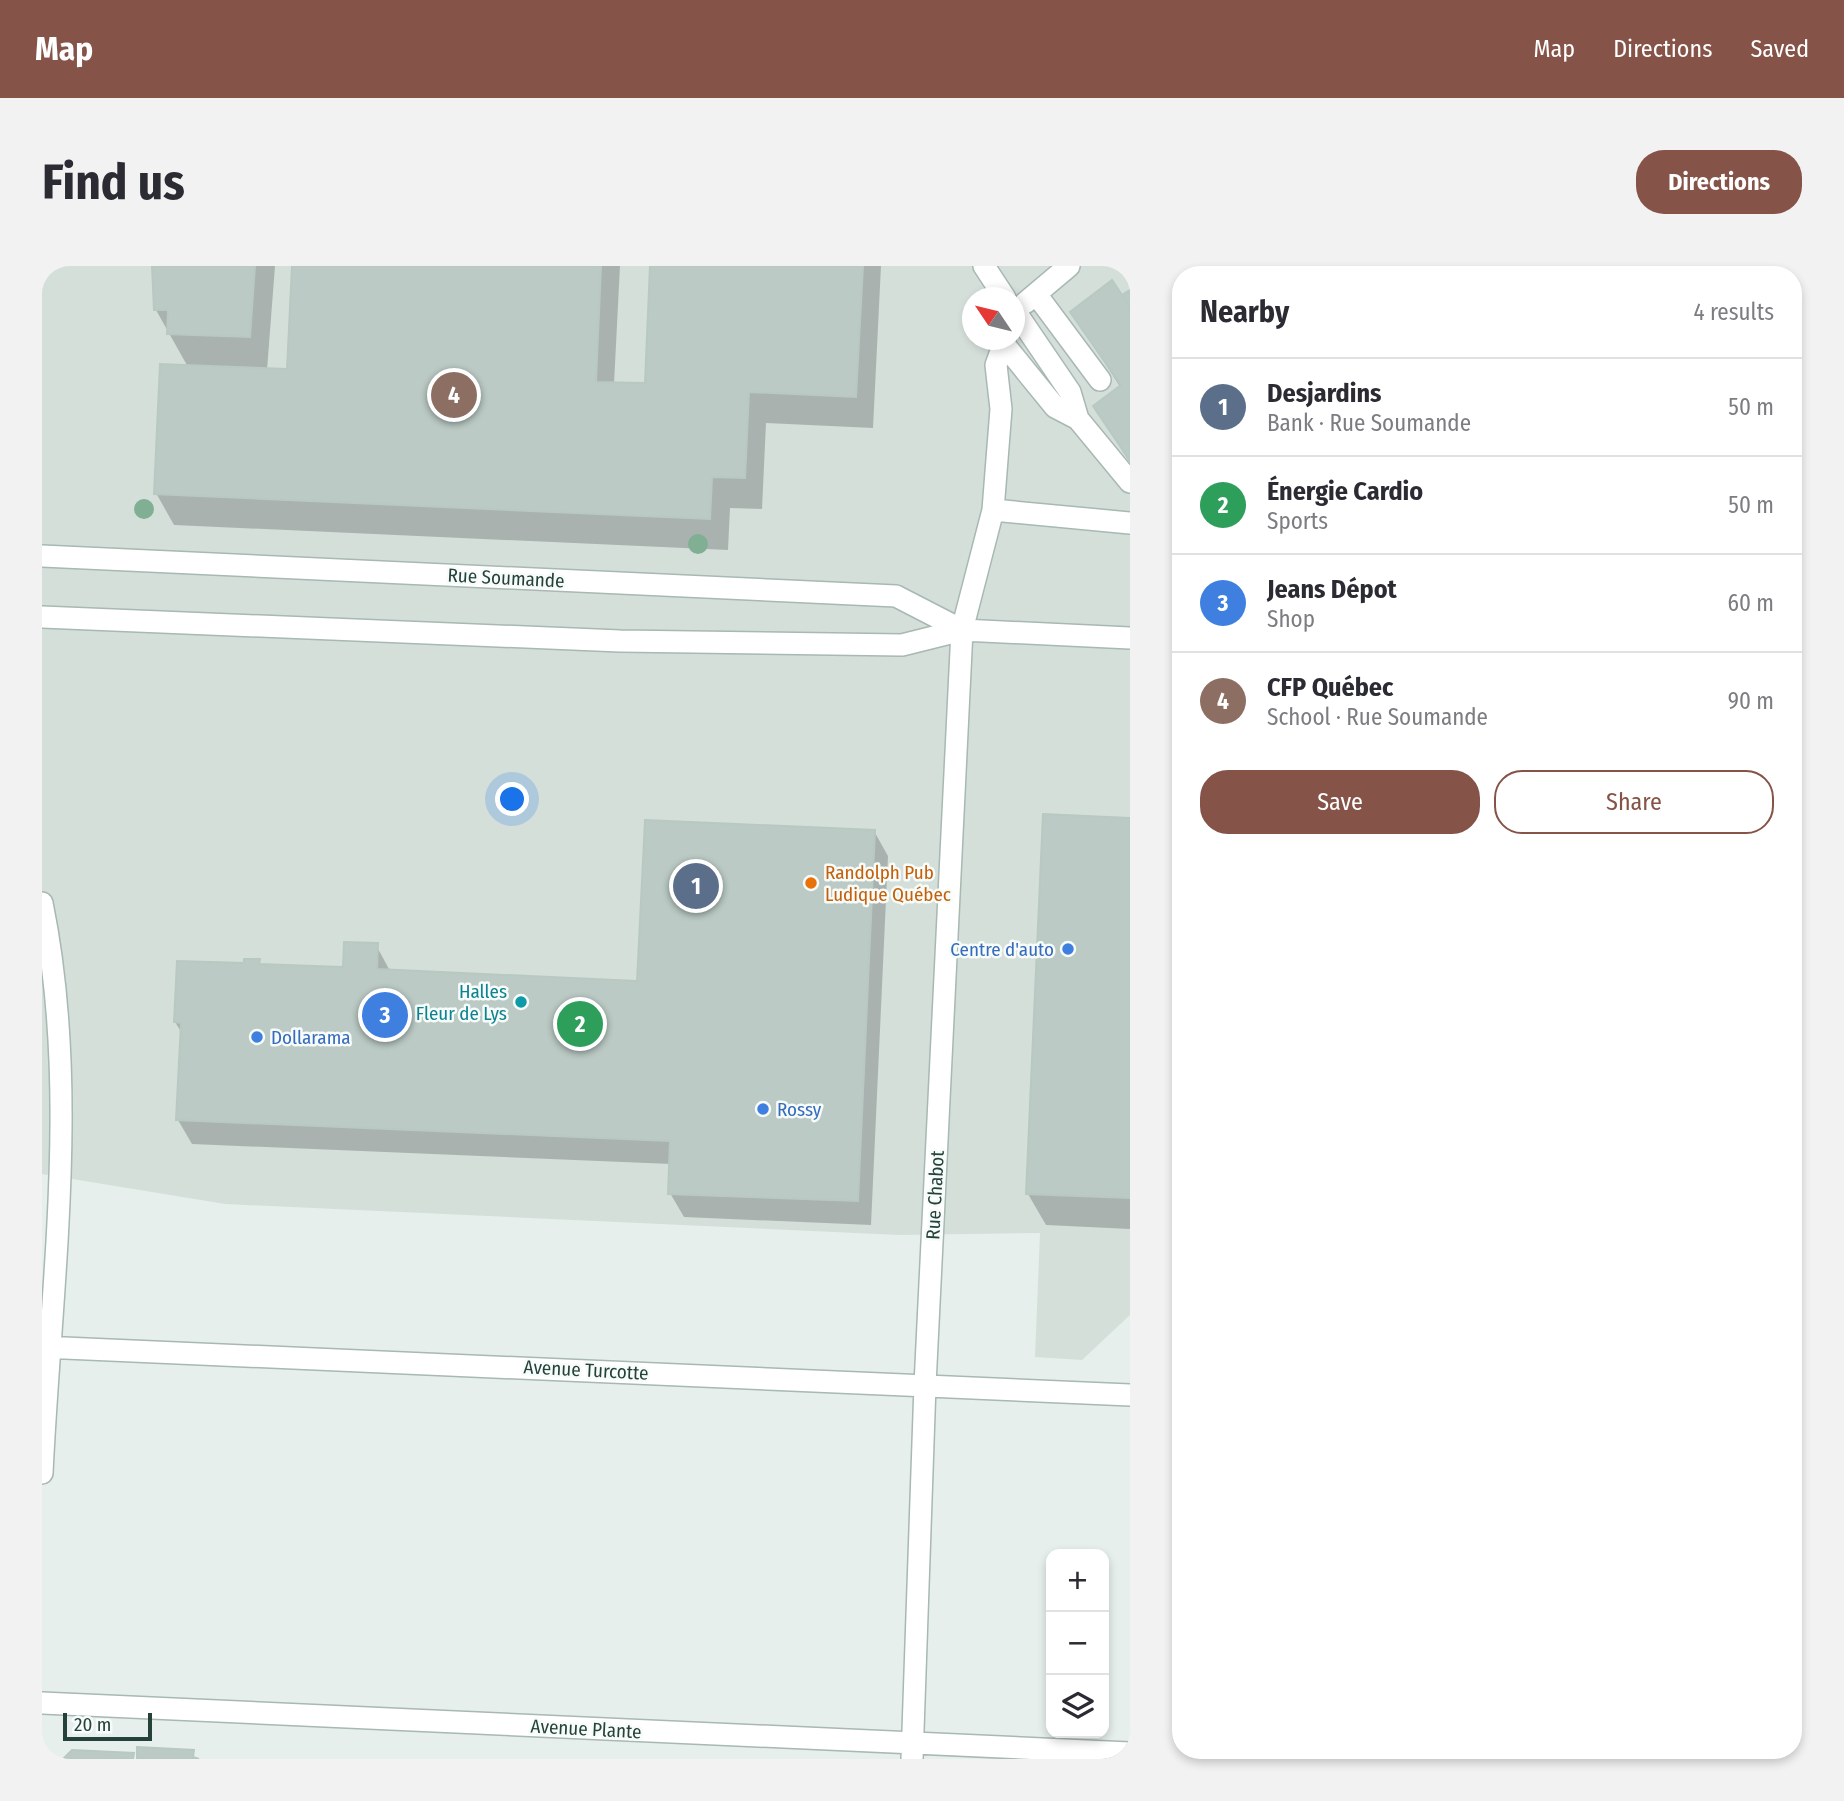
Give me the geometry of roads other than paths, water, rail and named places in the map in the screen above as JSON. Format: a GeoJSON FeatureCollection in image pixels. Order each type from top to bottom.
{"type":"FeatureCollection","features":[{"type":"Feature","properties":{"kind":"street"},"geometry":{"type":"LineString","coordinates":[[984,266],[998,287]]}},
{"type":"Feature","properties":{"kind":"street"},"geometry":{"type":"LineString","coordinates":[[1025,302],[1069,266]]}},
{"type":"Feature","properties":{"kind":"street"},"geometry":{"type":"LineString","coordinates":[[1036,293],[1100,380]]}},
{"type":"Feature","properties":{"kind":"street"},"geometry":{"type":"LineString","coordinates":[[1025,327],[1070,392],[1078,419]]}},
{"type":"Feature","properties":{"kind":"street","name":"Rue Chabot"},"geometry":{"type":"LineString","coordinates":[[912,1751],[925,1385],[962,630],[993,510],[1001,409],[996,365],[1001,350]]}},
{"type":"Feature","properties":{"kind":"street"},"geometry":{"type":"LineString","coordinates":[[1011,350],[1055,407],[1078,419],[1130,482]]}},
{"type":"Feature","properties":{"kind":"street"},"geometry":{"type":"LineString","coordinates":[[993,510],[1130,523]]}},
{"type":"Feature","properties":{"kind":"street","name":"Rue Soumande"},"geometry":{"type":"LineString","coordinates":[[42,556],[896,596],[962,630]]}},
{"type":"Feature","properties":{"kind":"street","name":"Rue Soumande"},"geometry":{"type":"LineString","coordinates":[[42,617],[621,640],[862,645],[902,645],[962,630],[1130,638]]}},
{"type":"Feature","properties":{"kind":"street"},"geometry":{"type":"LineString","coordinates":[[42,903],[51,945],[61,1061],[60,1164],[45,1347],[42,1473]]}},
{"type":"Feature","properties":{"kind":"street","name":"Avenue Turcotte"},"geometry":{"type":"LineString","coordinates":[[45,1347],[1130,1395]]}},
{"type":"Feature","properties":{"kind":"street","name":"Avenue Plante"},"geometry":{"type":"LineString","coordinates":[[42,1703],[912,1751],[1130,1753]]}},
{"type":"Feature","properties":{"kind":"place","name":"CFP Québec"},"geometry":{"type":"Point","coordinates":[454,395]}},
{"type":"Feature","properties":{"kind":"place","name":"Randolph Pub Ludique Québec"},"geometry":{"type":"Point","coordinates":[811,883]}},
{"type":"Feature","properties":{"kind":"place","name":"Desjardins"},"geometry":{"type":"Point","coordinates":[696,886]}},
{"type":"Feature","properties":{"kind":"place","name":"Centre d'auto"},"geometry":{"type":"Point","coordinates":[1068,949]}},
{"type":"Feature","properties":{"kind":"place","name":"Halles Fleur de Lys"},"geometry":{"type":"Point","coordinates":[521,1002]}},
{"type":"Feature","properties":{"kind":"place","name":"Jeans Dépot"},"geometry":{"type":"Point","coordinates":[385,1015]}},
{"type":"Feature","properties":{"kind":"place","name":"Énergie Cardio"},"geometry":{"type":"Point","coordinates":[580,1024]}},
{"type":"Feature","properties":{"kind":"place","name":"Dollarama"},"geometry":{"type":"Point","coordinates":[257,1037]}},
{"type":"Feature","properties":{"kind":"place","name":"Rossy"},"geometry":{"type":"Point","coordinates":[763,1109]}}]}
